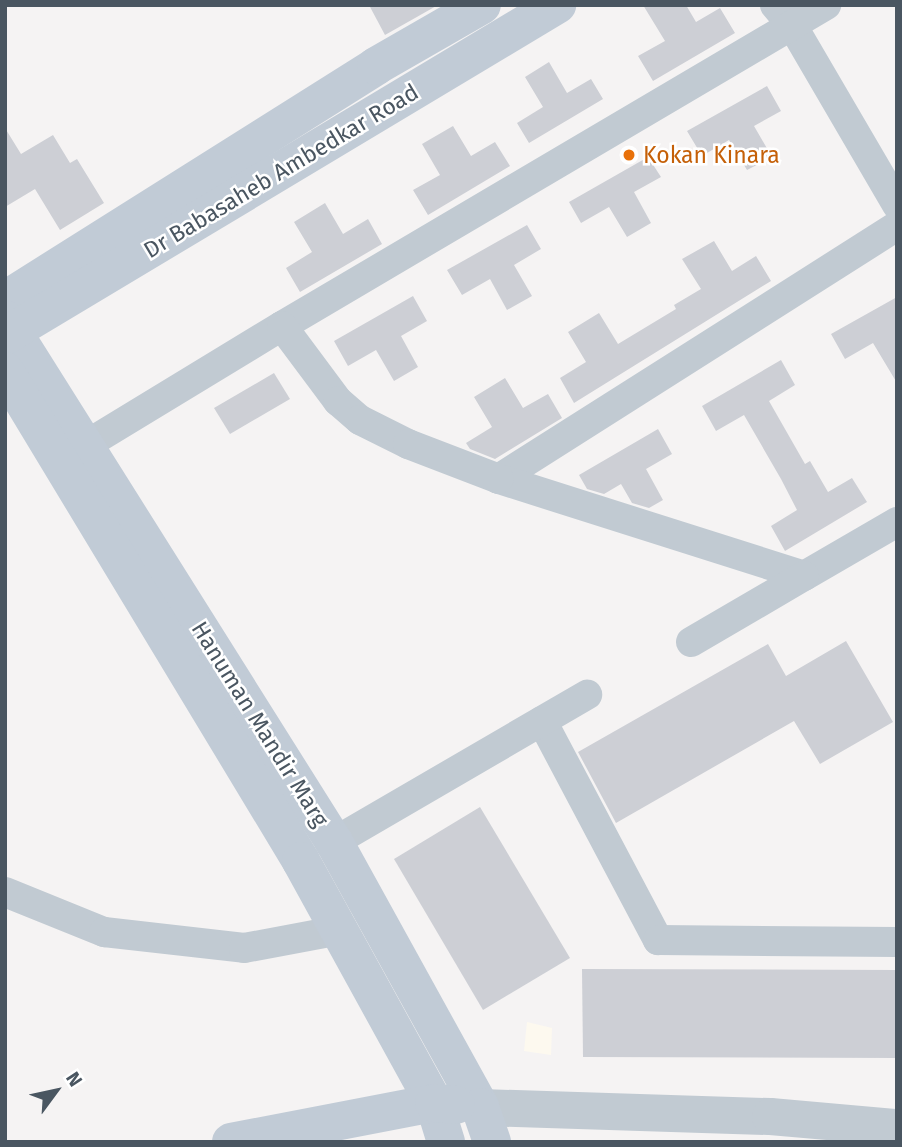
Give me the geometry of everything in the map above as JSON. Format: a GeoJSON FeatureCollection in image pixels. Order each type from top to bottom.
{"type":"FeatureCollection","features":[{"type":"Feature","properties":{"kind":"main road","name":"Dr Babasaheb Ambedkar Road"},"geometry":{"type":"LineString","coordinates":[[8,322],[376,66],[482,5]]}},
{"type":"Feature","properties":{"kind":"main road","name":"Dr Babasaheb Ambedkar Road"},"geometry":{"type":"LineString","coordinates":[[8,322],[512,18],[557,5]]}},
{"type":"Feature","properties":{"kind":"main road","name":"Hanuman Mandir Marg"},"geometry":{"type":"LineString","coordinates":[[8,322],[334,842],[486,1124]]}},
{"type":"Feature","properties":{"kind":"main road","name":"Hanuman Mandir Marg"},"geometry":{"type":"LineString","coordinates":[[5,371],[301,861],[336,931],[434,1103],[446,1142]]}},
{"type":"Feature","properties":{"kind":"main road"},"geometry":{"type":"LineString","coordinates":[[379,1006],[416,990]]}},
{"type":"Feature","properties":{"kind":"main road"},"geometry":{"type":"LineString","coordinates":[[231,1142],[434,1103],[486,1124]]}},
{"type":"Feature","properties":{"kind":"street"},"geometry":{"type":"LineString","coordinates":[[86,445],[784,15],[826,5]]}},
{"type":"Feature","properties":{"kind":"street"},"geometry":{"type":"LineString","coordinates":[[784,15],[897,205]]}},
{"type":"Feature","properties":{"kind":"street"},"geometry":{"type":"LineString","coordinates":[[499,479],[897,226]]}},
{"type":"Feature","properties":{"kind":"street"},"geometry":{"type":"LineString","coordinates":[[282,326],[338,401],[360,420],[408,444],[499,479],[804,576]]}},
{"type":"Feature","properties":{"kind":"street"},"geometry":{"type":"LineString","coordinates":[[691,642],[897,522]]}},
{"type":"Feature","properties":{"kind":"street"},"geometry":{"type":"LineString","coordinates":[[334,842],[587,695]]}},
{"type":"Feature","properties":{"kind":"street"},"geometry":{"type":"LineString","coordinates":[[542,721],[658,940],[897,943]]}},
{"type":"Feature","properties":{"kind":"street"},"geometry":{"type":"LineString","coordinates":[[5,892],[116,933],[244,948],[336,931]]}},
{"type":"Feature","properties":{"kind":"street"},"geometry":{"type":"LineString","coordinates":[[486,1124],[770,1115],[897,1127]]}},
{"type":"Feature","properties":{"kind":"shaded area"},"geometry":{"type":"Polygon","coordinates":[[[527,1022],[552,1028],[551,1055],[524,1051],[527,1022]]]}},
{"type":"Feature","properties":{"kind":"building"},"geometry":{"type":"Polygon","coordinates":[[[369,5],[438,5],[385,35],[369,5]]]}},
{"type":"Feature","properties":{"kind":"building"},"geometry":{"type":"Polygon","coordinates":[[[643,5],[686,5],[696,22],[720,8],[735,33],[653,81],[638,56],[665,41],[643,5]]]}},
{"type":"Feature","properties":{"kind":"building"},"geometry":{"type":"Polygon","coordinates":[[[549,62],[567,93],[591,79],[603,99],[529,143],[517,123],[543,107],[525,77],[549,62]]]}},
{"type":"Feature","properties":{"kind":"building"},"geometry":{"type":"Polygon","coordinates":[[[767,86],[781,111],[754,126],[772,157],[747,170],[729,140],[702,156],[687,131],[767,86]]]}},
{"type":"Feature","properties":{"kind":"building"},"geometry":{"type":"Polygon","coordinates":[[[453,126],[471,156],[495,142],[510,166],[428,215],[413,190],[440,175],[422,144],[453,126]]]}},
{"type":"Feature","properties":{"kind":"building"},"geometry":{"type":"Polygon","coordinates":[[[5,128],[21,154],[53,135],[70,163],[77,159],[104,203],[60,230],[35,189],[5,207],[5,128]]]}},
{"type":"Feature","properties":{"kind":"building"},"geometry":{"type":"Polygon","coordinates":[[[648,157],[661,177],[634,192],[651,223],[627,237],[609,207],[581,223],[569,202],[648,157]]]}},
{"type":"Feature","properties":{"kind":"building"},"geometry":{"type":"Polygon","coordinates":[[[325,203],[343,234],[368,219],[382,244],[300,292],[286,268],[312,252],[294,222],[325,203]]]}},
{"type":"Feature","properties":{"kind":"building"},"geometry":{"type":"Polygon","coordinates":[[[527,225],[541,249],[514,265],[532,296],[507,310],[490,279],[462,295],[447,270],[527,225]]]}},
{"type":"Feature","properties":{"kind":"building"},"geometry":{"type":"Polygon","coordinates":[[[714,241],[732,271],[756,256],[771,281],[574,403],[560,378],[586,362],[568,332],[599,313],[618,344],[676,309],[674,305],[701,289],[682,259],[714,241]]]}},
{"type":"Feature","properties":{"kind":"building"},"geometry":{"type":"Polygon","coordinates":[[[413,296],[427,321],[401,336],[418,367],[394,381],[376,350],[348,366],[334,341],[413,296]]]}},
{"type":"Feature","properties":{"kind":"building"},"geometry":{"type":"Polygon","coordinates":[[[897,297],[897,383],[873,343],[845,359],[831,334],[897,297]]]}},
{"type":"Feature","properties":{"kind":"building"},"geometry":{"type":"Polygon","coordinates":[[[781,360],[795,385],[769,401],[805,464],[810,461],[828,492],[852,478],[867,502],[785,551],[771,526],[797,510],[781,479],[744,415],[716,431],[702,406],[781,360]]]}},
{"type":"Feature","properties":{"kind":"building"},"geometry":{"type":"Polygon","coordinates":[[[274,373],[290,399],[230,434],[214,408],[274,373]]]}},
{"type":"Feature","properties":{"kind":"building"},"geometry":{"type":"Polygon","coordinates":[[[505,378],[523,408],[548,394],[562,418],[495,459],[470,449],[466,443],[492,427],[474,397],[505,378]]]}},
{"type":"Feature","properties":{"kind":"building"},"geometry":{"type":"Polygon","coordinates":[[[658,429],[672,454],[646,469],[663,500],[649,508],[632,503],[621,484],[604,494],[587,489],[579,475],[658,429]]]}},
{"type":"Feature","properties":{"kind":"building"},"geometry":{"type":"Polygon","coordinates":[[[846,641],[893,722],[820,764],[794,721],[616,823],[578,752],[768,644],[786,676],[846,641]]]}},
{"type":"Feature","properties":{"kind":"building"},"geometry":{"type":"Polygon","coordinates":[[[480,807],[570,958],[483,1010],[394,859],[480,807]]]}},
{"type":"Feature","properties":{"kind":"building"},"geometry":{"type":"Polygon","coordinates":[[[582,969],[897,970],[897,1058],[583,1057],[582,969]]]}},
{"type":"Feature","properties":{"kind":"place","name":"Kokan Kinara"},"geometry":{"type":"Point","coordinates":[629,155]}}]}
